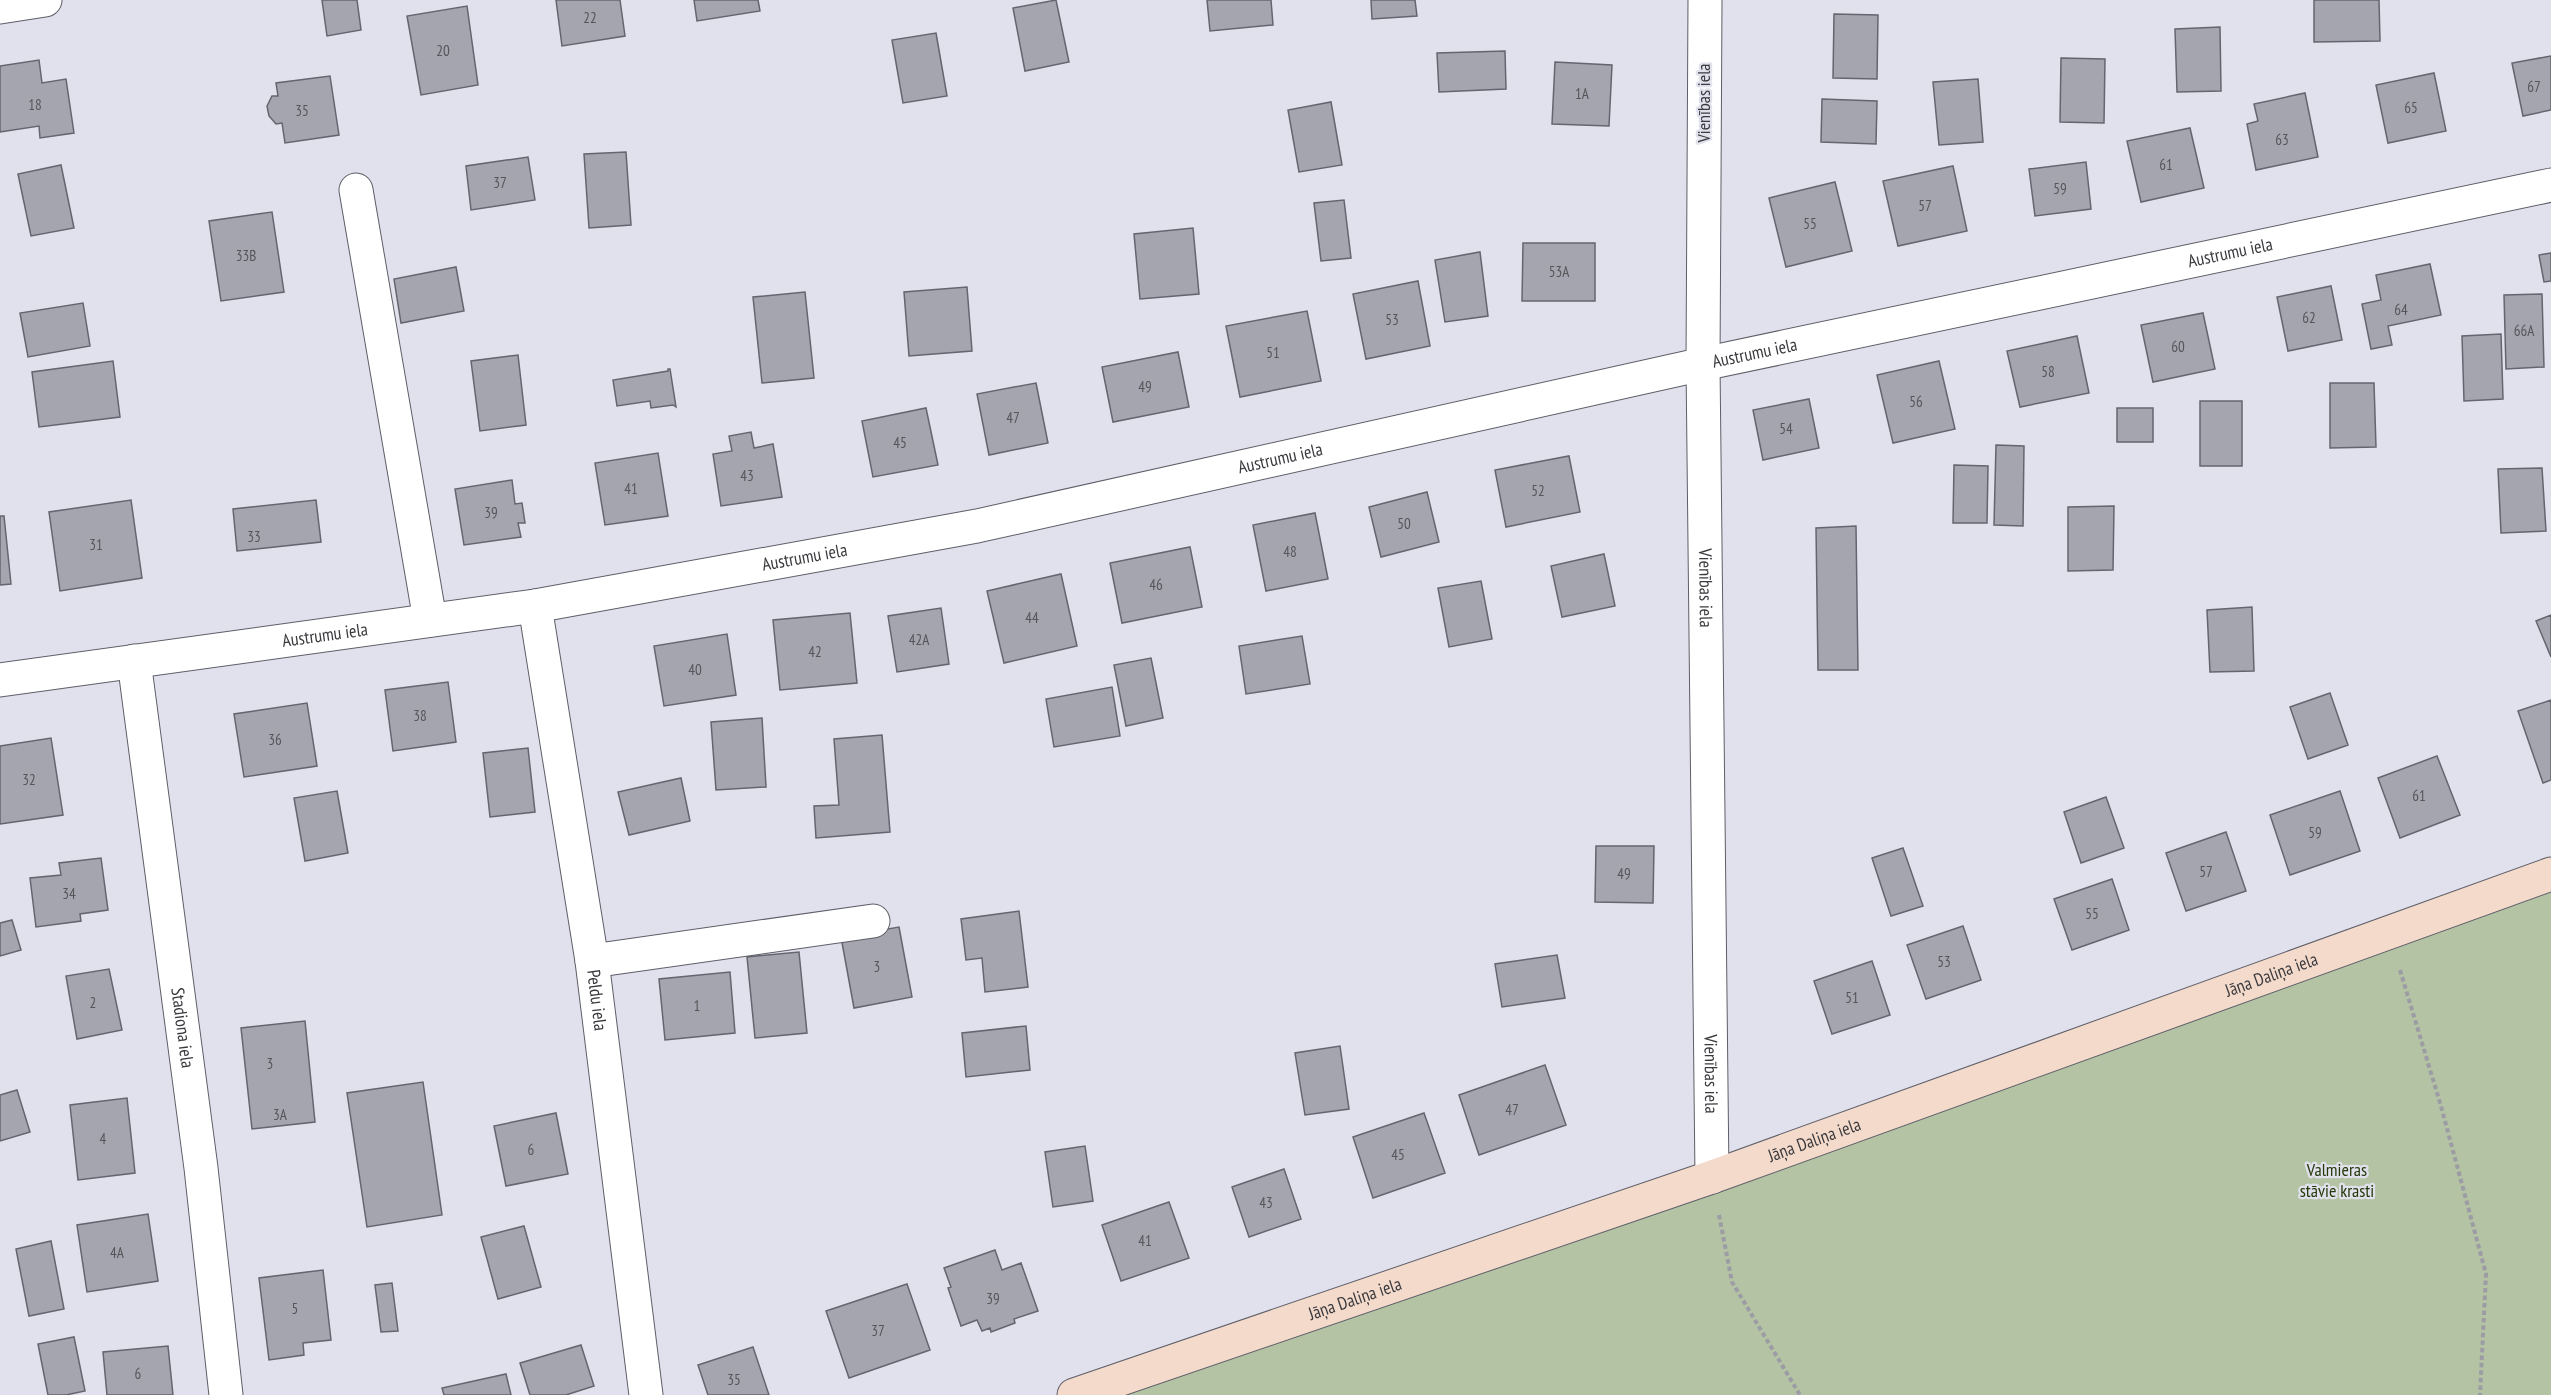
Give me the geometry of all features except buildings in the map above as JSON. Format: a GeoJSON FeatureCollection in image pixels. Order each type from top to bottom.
{"type":"FeatureCollection","features":[{"type":"Feature","properties":{"kind":"street"},"geometry":{"type":"LineString","coordinates":[[0,7],[45,0]]}},
{"type":"Feature","properties":{"kind":"street","name":"Vienības iela"},"geometry":{"type":"LineString","coordinates":[[1705,0],[1702,364],[1712,1177]]}},
{"type":"Feature","properties":{"kind":"street","name":"Austrumu iela"},"geometry":{"type":"LineString","coordinates":[[0,681],[536,606],[977,526],[1702,364],[2551,185]]}},
{"type":"Feature","properties":{"kind":"street"},"geometry":{"type":"LineString","coordinates":[[356,190],[430,620]]}},
{"type":"Feature","properties":{"kind":"street","name":"Peldu iela"},"geometry":{"type":"LineString","coordinates":[[536,606],[592,961],[646,1395]]}},
{"type":"Feature","properties":{"kind":"street","name":"Stadiona iela"},"geometry":{"type":"LineString","coordinates":[[134,661],[201,1168],[226,1395]]}},
{"type":"Feature","properties":{"kind":"street","name":"Jāņa Daliņa iela"},"geometry":{"type":"LineString","coordinates":[[1074,1395],[1712,1177],[2551,874]]}},
{"type":"Feature","properties":{"kind":"street"},"geometry":{"type":"LineString","coordinates":[[592,961],[873,921]]}},
{"type":"Feature","properties":{"kind":"path"},"geometry":{"type":"LineString","coordinates":[[2389,933],[2441,1106],[2486,1274],[2480,1395]]}},
{"type":"Feature","properties":{"kind":"path"},"geometry":{"type":"LineString","coordinates":[[1712,1177],[1732,1282],[1800,1395]]}},
{"type":"Feature","properties":{"kind":"green space","name":"Valmieras stāvie krasti"},"geometry":{"type":"Polygon","coordinates":[[[2551,874],[2551,1395],[1074,1395],[2551,874]]]}}]}
